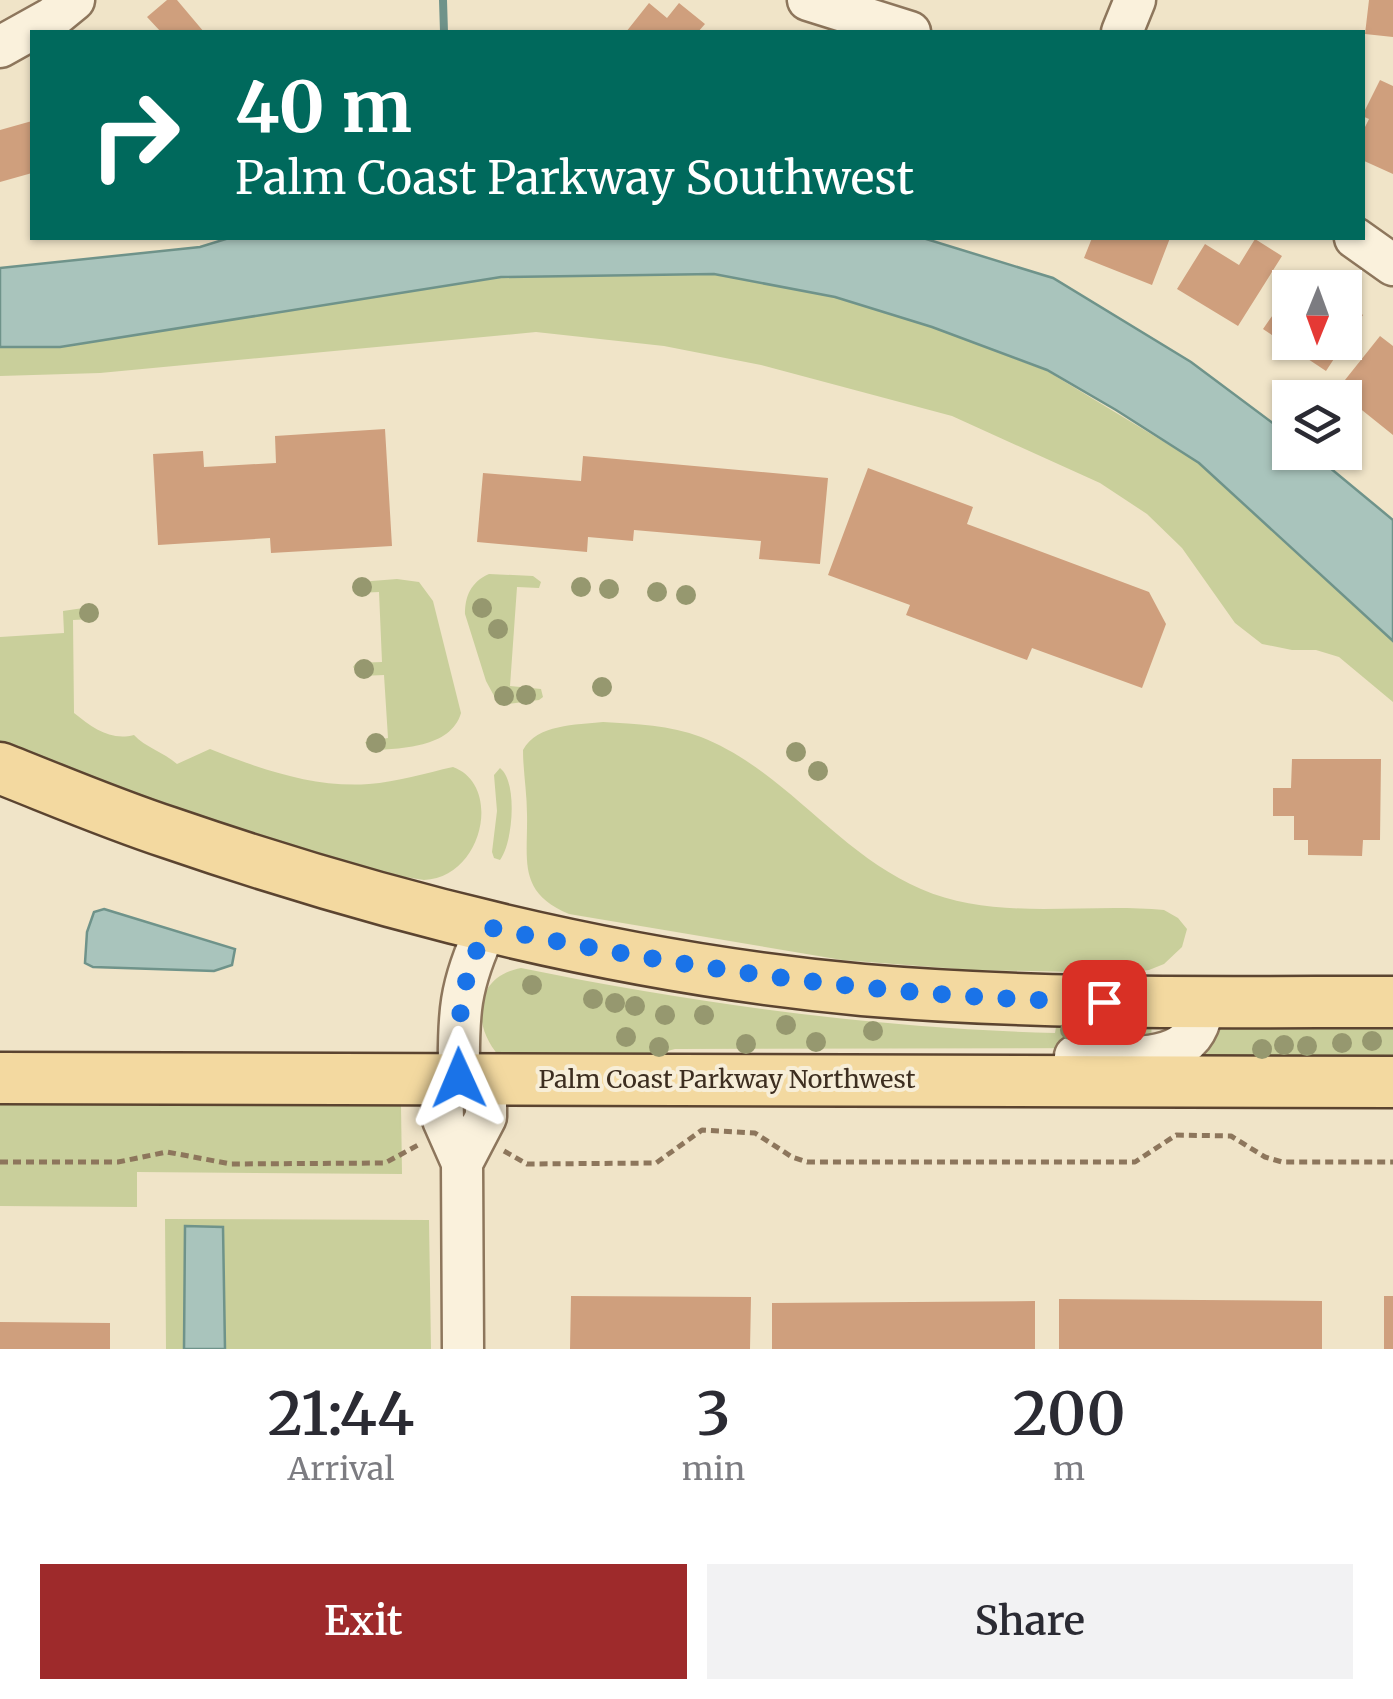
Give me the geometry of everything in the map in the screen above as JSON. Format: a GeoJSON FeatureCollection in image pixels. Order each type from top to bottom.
{"type":"FeatureCollection","features":[{"type":"Feature","properties":{"kind":"main road"},"geometry":{"type":"LineString","coordinates":[[0,768],[165,832],[290,873],[487,927],[663,963],[843,988],[1003,1000],[1393,1002]]}},
{"type":"Feature","properties":{"kind":"main road","name":"Palm Coast Parkway Northwest"},"geometry":{"type":"LineString","coordinates":[[0,1078],[1393,1082]]}},
{"type":"Feature","properties":{"kind":"street"},"geometry":{"type":"LineString","coordinates":[[30,30],[74,0]]}},
{"type":"Feature","properties":{"kind":"street"},"geometry":{"type":"LineString","coordinates":[[808,0],[904,30]]}},
{"type":"Feature","properties":{"kind":"street"},"geometry":{"type":"LineString","coordinates":[[1123,30],[1134,0]]}},
{"type":"Feature","properties":{"kind":"street"},"geometry":{"type":"LineString","coordinates":[[0,47],[30,30]]}},
{"type":"Feature","properties":{"kind":"street"},"geometry":{"type":"LineString","coordinates":[[1358,240],[1393,265]]}},
{"type":"Feature","properties":{"kind":"street"},"geometry":{"type":"LineString","coordinates":[[462,1349],[462,1163],[486,1117],[462,1078],[460,997],[468,966],[487,927]]}},
{"type":"Feature","properties":{"kind":"street"},"geometry":{"type":"LineString","coordinates":[[634,1078],[703,1058],[1146,1056],[1180,1048],[1191,1040],[1203,1017],[1203,1002]]}},
{"type":"Feature","properties":{"kind":"path"},"geometry":{"type":"LineString","coordinates":[[502,1150],[527,1164],[656,1163],[702,1130],[755,1133],[807,1162],[1135,1162],[1176,1135],[1205,1135],[1231,1136],[1266,1158],[1282,1162],[1393,1162]]}},
{"type":"Feature","properties":{"kind":"path"},"geometry":{"type":"LineString","coordinates":[[0,1162],[118,1162],[166,1152],[231,1164],[385,1163],[425,1141]]}},
{"type":"Feature","properties":{"kind":"green space"},"geometry":{"type":"Polygon","coordinates":[[[714,274],[835,297],[932,327],[1047,371],[1199,463],[1393,641],[1393,702],[1339,657],[1316,650],[1262,644],[1235,623],[1182,548],[1147,514],[1100,483],[952,416],[761,365],[664,346],[536,332],[100,373],[0,376],[0,347],[60,347],[501,277],[714,274]]]}},
{"type":"Feature","properties":{"kind":"green space"},"geometry":{"type":"Polygon","coordinates":[[[489,574],[533,576],[541,582],[539,588],[517,587],[510,686],[541,689],[543,697],[539,700],[499,705],[486,681],[465,614],[470,590],[489,574]]]}},
{"type":"Feature","properties":{"kind":"green space"},"geometry":{"type":"Polygon","coordinates":[[[359,582],[419,582],[433,601],[461,713],[455,725],[436,740],[369,750],[365,742],[388,738],[384,675],[361,676],[353,667],[356,663],[382,662],[379,592],[358,593],[355,587],[359,582]]]}},
{"type":"Feature","properties":{"kind":"green space"},"geometry":{"type":"Polygon","coordinates":[[[90,607],[95,611],[94,619],[73,620],[74,713],[95,728],[109,735],[134,735],[177,764],[210,749],[268,770],[328,783],[380,783],[453,767],[469,777],[478,792],[479,829],[472,848],[460,864],[444,875],[424,880],[282,857],[14,751],[0,742],[0,637],[64,633],[63,611],[90,607]]]}},
{"type":"Feature","properties":{"kind":"green space"},"geometry":{"type":"Polygon","coordinates":[[[603,722],[677,730],[731,752],[786,790],[863,855],[921,889],[950,899],[1010,908],[1164,910],[1187,929],[1182,947],[1164,964],[1127,973],[971,970],[842,960],[569,914],[541,896],[529,873],[523,750],[529,741],[547,731],[603,722]]]}},
{"type":"Feature","properties":{"kind":"green space"},"geometry":{"type":"Polygon","coordinates":[[[500,768],[509,786],[512,813],[500,860],[492,852],[497,811],[494,775],[500,768]]]}},
{"type":"Feature","properties":{"kind":"green space"},"geometry":{"type":"Polygon","coordinates":[[[521,968],[720,1003],[920,1026],[1055,1033],[1058,1015],[1152,1018],[1151,1041],[1143,1048],[675,1049],[618,1064],[499,1056],[484,1030],[482,1003],[494,981],[521,968]]]}},
{"type":"Feature","properties":{"kind":"green space"},"geometry":{"type":"Polygon","coordinates":[[[1217,1017],[1393,1017],[1393,1063],[1185,1057],[1217,1017]]]}},
{"type":"Feature","properties":{"kind":"green space"},"geometry":{"type":"Polygon","coordinates":[[[0,1093],[397,1094],[401,1106],[402,1174],[137,1172],[137,1207],[0,1206],[0,1093]]]}},
{"type":"Feature","properties":{"kind":"green space"},"geometry":{"type":"Polygon","coordinates":[[[165,1219],[429,1220],[431,1349],[225,1349],[223,1227],[186,1226],[184,1349],[166,1349],[165,1219]]]}},
{"type":"Feature","properties":{"kind":"water"},"geometry":{"type":"Polygon","coordinates":[[[223,240],[930,240],[1053,278],[1191,362],[1272,423],[1272,470],[1333,470],[1393,520],[1393,641],[1199,463],[1116,410],[1047,370],[932,327],[835,297],[714,274],[501,277],[60,347],[0,347],[0,268],[200,247],[223,240]]]}},
{"type":"Feature","properties":{"kind":"water"},"geometry":{"type":"Polygon","coordinates":[[[104,909],[235,949],[232,965],[214,971],[93,967],[85,963],[87,932],[94,912],[104,909]]]}},
{"type":"Feature","properties":{"kind":"water"},"geometry":{"type":"Polygon","coordinates":[[[185,1226],[223,1227],[225,1349],[184,1349],[185,1226]]]}},
{"type":"Feature","properties":{"kind":"building"},"geometry":{"type":"Polygon","coordinates":[[[167,0],[177,0],[202,30],[159,30],[147,17],[167,0]]]}},
{"type":"Feature","properties":{"kind":"building"},"geometry":{"type":"Polygon","coordinates":[[[1369,0],[1393,0],[1393,37],[1365,34],[1369,0]]]}},
{"type":"Feature","properties":{"kind":"building"},"geometry":{"type":"Polygon","coordinates":[[[649,3],[667,18],[679,3],[705,24],[700,30],[628,30],[649,3]]]}},
{"type":"Feature","properties":{"kind":"building"},"geometry":{"type":"Polygon","coordinates":[[[1380,80],[1393,86],[1393,174],[1365,161],[1365,127],[1369,119],[1365,110],[1380,80]]]}},
{"type":"Feature","properties":{"kind":"building"},"geometry":{"type":"Polygon","coordinates":[[[30,122],[30,174],[0,182],[0,130],[30,122]]]}},
{"type":"Feature","properties":{"kind":"building"},"geometry":{"type":"Polygon","coordinates":[[[1091,240],[1169,240],[1152,285],[1084,258],[1091,240]]]}},
{"type":"Feature","properties":{"kind":"building"},"geometry":{"type":"Polygon","coordinates":[[[1254,240],[1282,256],[1238,326],[1177,289],[1205,244],[1239,265],[1254,240]]]}},
{"type":"Feature","properties":{"kind":"building"},"geometry":{"type":"Polygon","coordinates":[[[1272,316],[1272,335],[1263,329],[1272,316]]]}},
{"type":"Feature","properties":{"kind":"building"},"geometry":{"type":"Polygon","coordinates":[[[1380,336],[1393,346],[1393,435],[1362,410],[1362,380],[1345,380],[1380,336]]]}},
{"type":"Feature","properties":{"kind":"building"},"geometry":{"type":"Polygon","coordinates":[[[1310,360],[1333,360],[1326,371],[1310,360]]]}},
{"type":"Feature","properties":{"kind":"building"},"geometry":{"type":"Polygon","coordinates":[[[385,429],[392,546],[271,553],[270,538],[158,545],[153,454],[203,451],[204,467],[276,463],[275,436],[385,429]]]}},
{"type":"Feature","properties":{"kind":"building"},"geometry":{"type":"Polygon","coordinates":[[[583,456],[828,478],[820,564],[759,559],[761,541],[634,530],[633,541],[588,537],[587,552],[477,542],[483,473],[581,481],[583,456]]]}},
{"type":"Feature","properties":{"kind":"building"},"geometry":{"type":"Polygon","coordinates":[[[868,468],[973,507],[967,524],[1149,592],[1166,624],[1142,688],[1032,648],[1027,660],[906,615],[910,605],[828,575],[868,468]]]}},
{"type":"Feature","properties":{"kind":"building"},"geometry":{"type":"Polygon","coordinates":[[[1292,759],[1381,759],[1380,840],[1363,840],[1362,856],[1308,855],[1308,840],[1294,840],[1294,816],[1273,816],[1273,788],[1291,788],[1292,759]]]}},
{"type":"Feature","properties":{"kind":"building"},"geometry":{"type":"Polygon","coordinates":[[[571,1296],[751,1297],[750,1349],[570,1349],[571,1296]]]}},
{"type":"Feature","properties":{"kind":"building"},"geometry":{"type":"Polygon","coordinates":[[[1384,1296],[1393,1296],[1393,1349],[1384,1349],[1384,1296]]]}},
{"type":"Feature","properties":{"kind":"building"},"geometry":{"type":"Polygon","coordinates":[[[1059,1299],[1322,1301],[1322,1349],[1059,1349],[1059,1299]]]}},
{"type":"Feature","properties":{"kind":"building"},"geometry":{"type":"Polygon","coordinates":[[[1035,1301],[1035,1349],[772,1349],[772,1303],[1035,1301]]]}},
{"type":"Feature","properties":{"kind":"building"},"geometry":{"type":"Polygon","coordinates":[[[0,1322],[110,1323],[110,1349],[0,1349],[0,1322]]]}},
{"type":"Feature","properties":{"kind":"waterway"},"geometry":{"type":"LineString","coordinates":[[443,0],[444,30]]}},
{"type":"Feature","properties":{"kind":"route"},"geometry":{"type":"LineString","coordinates":[[459,1078],[460,997],[468,966],[487,927],[663,963],[792,982],[1003,1000],[1104,1002]]}}]}
